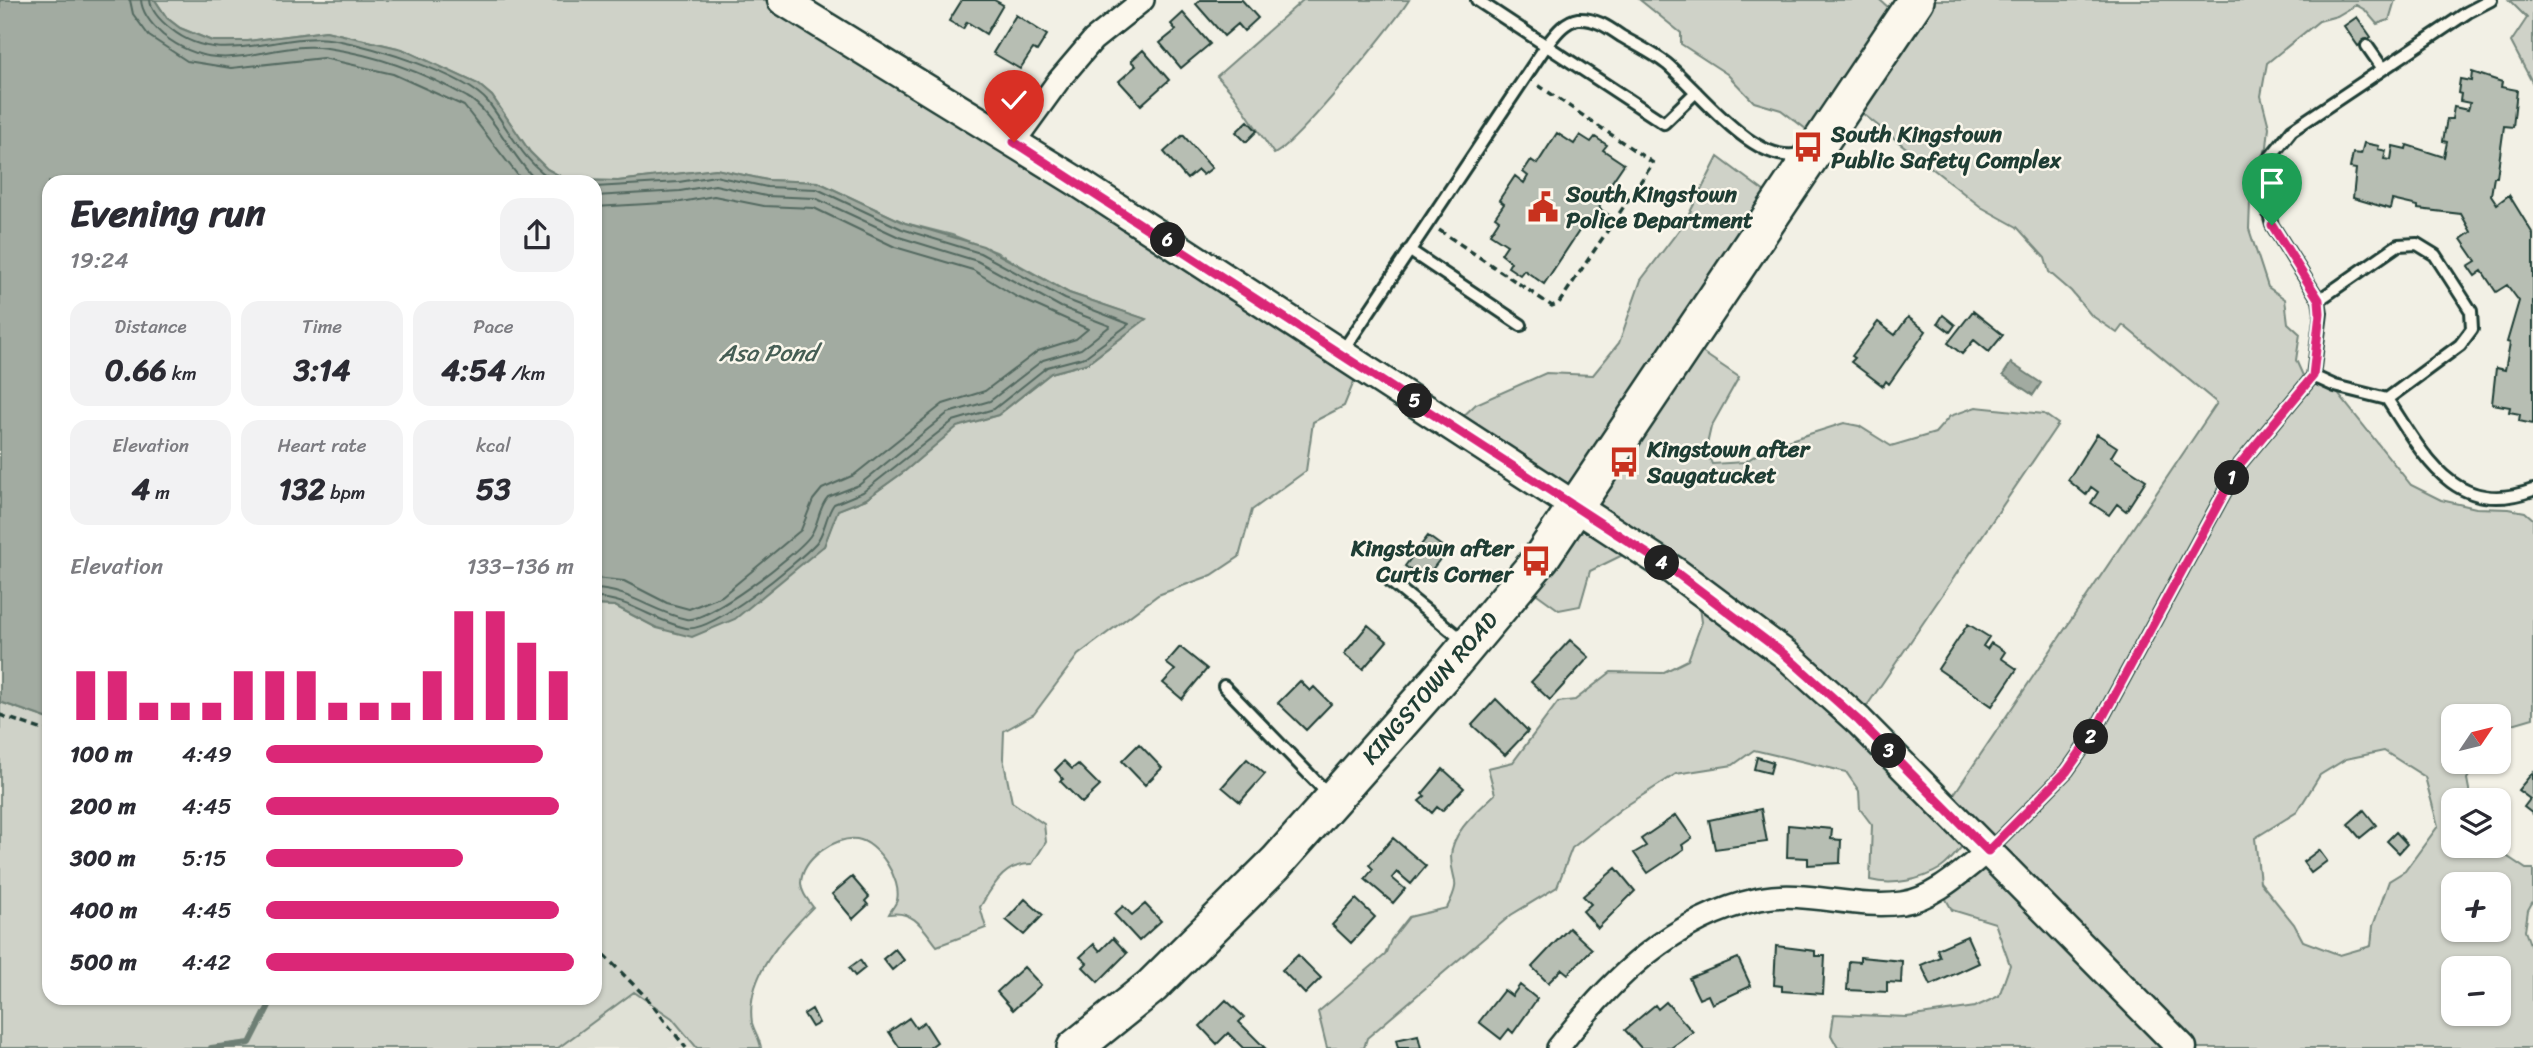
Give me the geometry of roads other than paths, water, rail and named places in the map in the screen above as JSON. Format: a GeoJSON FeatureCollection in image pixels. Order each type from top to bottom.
{"type":"FeatureCollection","features":[{"type":"Feature","properties":{"kind":"main road","name":"KINGSTOWN ROAD"},"geometry":{"type":"LineString","coordinates":[[1075,1048],[1144,993],[1202,940],[1333,799],[1541,558],[1916,0]]}},
{"type":"Feature","properties":{"kind":"street"},"geometry":{"type":"LineString","coordinates":[[782,0],[1014,142],[1342,352],[1674,571],[1784,654],[1859,721],[2182,1048]]}},
{"type":"Feature","properties":{"kind":"street"},"geometry":{"type":"LineString","coordinates":[[1014,142],[1059,80],[1093,40],[1143,0]]}},
{"type":"Feature","properties":{"kind":"street"},"geometry":{"type":"LineString","coordinates":[[1558,1048],[1595,1000],[1644,954],[1705,916],[1760,898],[1904,903],[1947,884],[1988,851]]}},
{"type":"Feature","properties":{"kind":"lane"},"geometry":{"type":"LineString","coordinates":[[1477,0],[1664,122],[1696,92]]}},
{"type":"Feature","properties":{"kind":"lane"},"geometry":{"type":"LineString","coordinates":[[1988,851],[2035,807],[2081,751],[2240,464],[2313,376],[2319,300],[2272,225],[2267,207],[2266,181],[2269,160],[2291,130],[2468,12],[2491,0]]}},
{"type":"Feature","properties":{"kind":"lane"},"geometry":{"type":"LineString","coordinates":[[1342,352],[1525,76],[1560,29],[1575,19],[1598,21],[1665,63],[1735,128],[1776,155],[1794,156],[1819,147]]}},
{"type":"Feature","properties":{"kind":"lane"},"geometry":{"type":"LineString","coordinates":[[2367,46],[2383,69]]}},
{"type":"Feature","properties":{"kind":"lane"},"geometry":{"type":"LineString","coordinates":[[2319,300],[2398,245],[2417,244],[2435,255],[2471,311],[2472,329],[2460,345],[2386,399]]}},
{"type":"Feature","properties":{"kind":"lane"},"geometry":{"type":"LineString","coordinates":[[1409,250],[1521,325]]}},
{"type":"Feature","properties":{"kind":"lane"},"geometry":{"type":"LineString","coordinates":[[2313,376],[2335,386],[2386,399],[2427,459],[2444,477],[2466,493],[2499,498],[2533,490]]}},
{"type":"Feature","properties":{"kind":"lane"},"geometry":{"type":"LineString","coordinates":[[1391,582],[1468,645]]}},
{"type":"Feature","properties":{"kind":"lane"},"geometry":{"type":"LineString","coordinates":[[1224,686],[1333,799]]}},
{"type":"Feature","properties":{"kind":"water","name":"Asa Pond"},"geometry":{"type":"Polygon","coordinates":[[[0,0],[155,0],[167,18],[180,28],[212,41],[248,41],[326,31],[402,49],[478,84],[492,96],[530,152],[547,169],[558,175],[42,175],[42,717],[0,702],[0,0]]]}},
{"type":"Feature","properties":{"kind":"water","name":"Asa Pond"},"geometry":{"type":"Polygon","coordinates":[[[716,169],[767,180],[818,182],[905,223],[983,246],[1069,293],[1146,319],[1088,363],[1051,373],[998,415],[957,427],[905,471],[866,499],[838,510],[824,546],[735,619],[692,637],[657,628],[615,606],[602,605],[602,181],[716,169]]]}},
{"type":"Feature","properties":{"kind":"water"},"geometry":{"type":"Polygon","coordinates":[[[2011,363],[2041,383],[2033,395],[2003,375],[2011,363]]]}},
{"type":"Feature","properties":{"kind":"waterway"},"geometry":{"type":"LineString","coordinates":[[211,1048],[250,1043],[269,1005]]}},
{"type":"Feature","properties":{"kind":"place","name":"South Kingstown Public Safety Complex"},"geometry":{"type":"Point","coordinates":[1808,147]}},
{"type":"Feature","properties":{"kind":"place","name":"South Kingstown Police Department"},"geometry":{"type":"Point","coordinates":[1543,207]}},
{"type":"Feature","properties":{"kind":"place","name":"Kingstown after Saugatucket"},"geometry":{"type":"Point","coordinates":[1624,462]}},
{"type":"Feature","properties":{"kind":"place","name":"Kingstown after Curtis Corner"},"geometry":{"type":"Point","coordinates":[1536,561]}}]}
